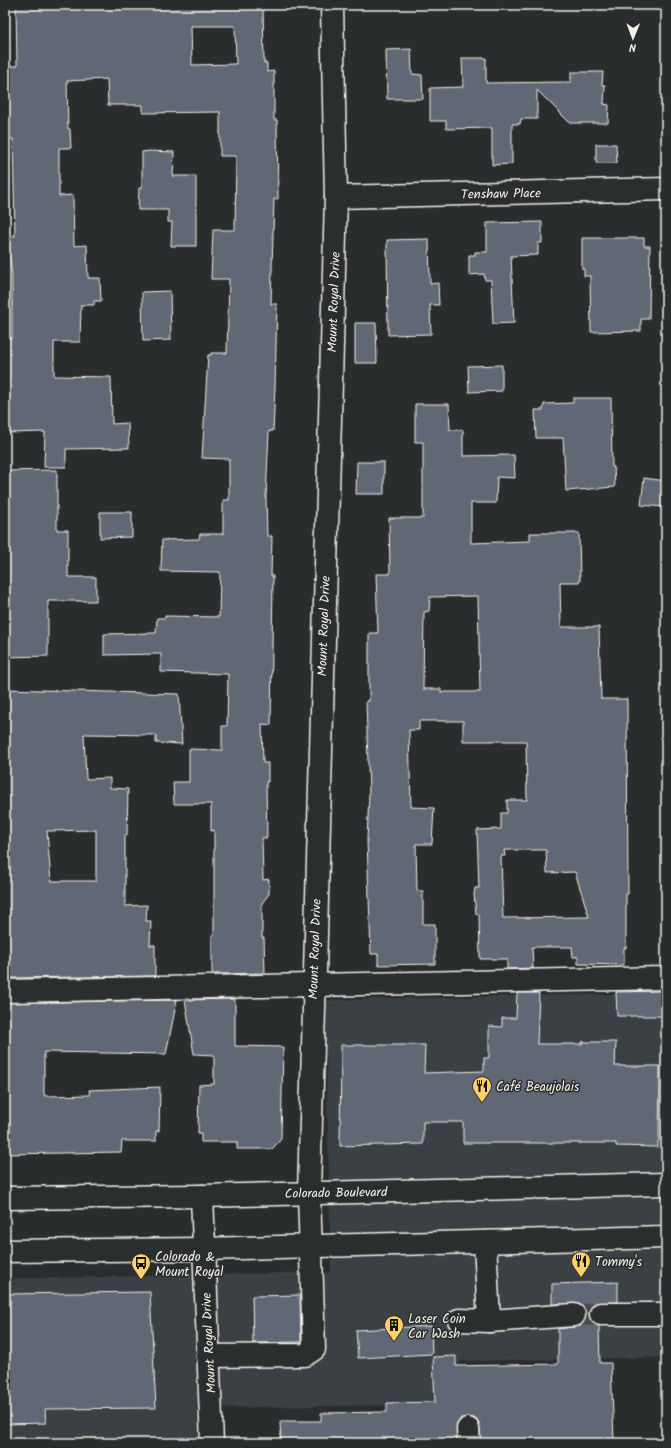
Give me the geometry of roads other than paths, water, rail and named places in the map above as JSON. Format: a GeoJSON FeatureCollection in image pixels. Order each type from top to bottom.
{"type":"FeatureCollection","features":[{"type":"Feature","properties":{"kind":"street","name":"Mount Royal Drive"},"geometry":{"type":"LineString","coordinates":[[208,1356],[305,1355],[314,1349],[309,1193],[313,984],[336,197],[332,5]]}},
{"type":"Feature","properties":{"kind":"street","name":"Tenshaw Place"},"geometry":{"type":"LineString","coordinates":[[336,197],[666,189]]}},
{"type":"Feature","properties":{"kind":"street"},"geometry":{"type":"LineString","coordinates":[[5,991],[666,978]]}},
{"type":"Feature","properties":{"kind":"street","name":"Colorado Boulevard"},"geometry":{"type":"LineString","coordinates":[[5,1198],[202,1196],[666,1184]]}},
{"type":"Feature","properties":{"kind":"street","name":"Mount Royal Drive"},"geometry":{"type":"LineString","coordinates":[[202,1196],[212,1443]]}},
{"type":"Feature","properties":{"kind":"street"},"geometry":{"type":"LineString","coordinates":[[5,1251],[203,1249],[666,1237],[666,1240]]}},
{"type":"Feature","properties":{"kind":"street"},"geometry":{"type":"LineString","coordinates":[[485,1242],[489,1321]]}},
{"type":"Feature","properties":{"kind":"street"},"geometry":{"type":"LineString","coordinates":[[601,1314],[666,1314]]}},
{"type":"Feature","properties":{"kind":"street"},"geometry":{"type":"LineString","coordinates":[[460,1320],[489,1321],[574,1315]]}},
{"type":"Feature","properties":{"kind":"tunnel"},"geometry":{"type":"LineString","coordinates":[[574,1315],[601,1314]]}},
{"type":"Feature","properties":{"kind":"place","name":"Café Beaujolais"},"geometry":{"type":"Point","coordinates":[482,1103]}},
{"type":"Feature","properties":{"kind":"place","name":"Tommy's"},"geometry":{"type":"Point","coordinates":[581,1278]}},
{"type":"Feature","properties":{"kind":"place","name":"Colorado & Mount Royal"},"geometry":{"type":"Point","coordinates":[141,1280]}},
{"type":"Feature","properties":{"kind":"place","name":"Laser Coin Car Wash"},"geometry":{"type":"Point","coordinates":[394,1342]}}]}
